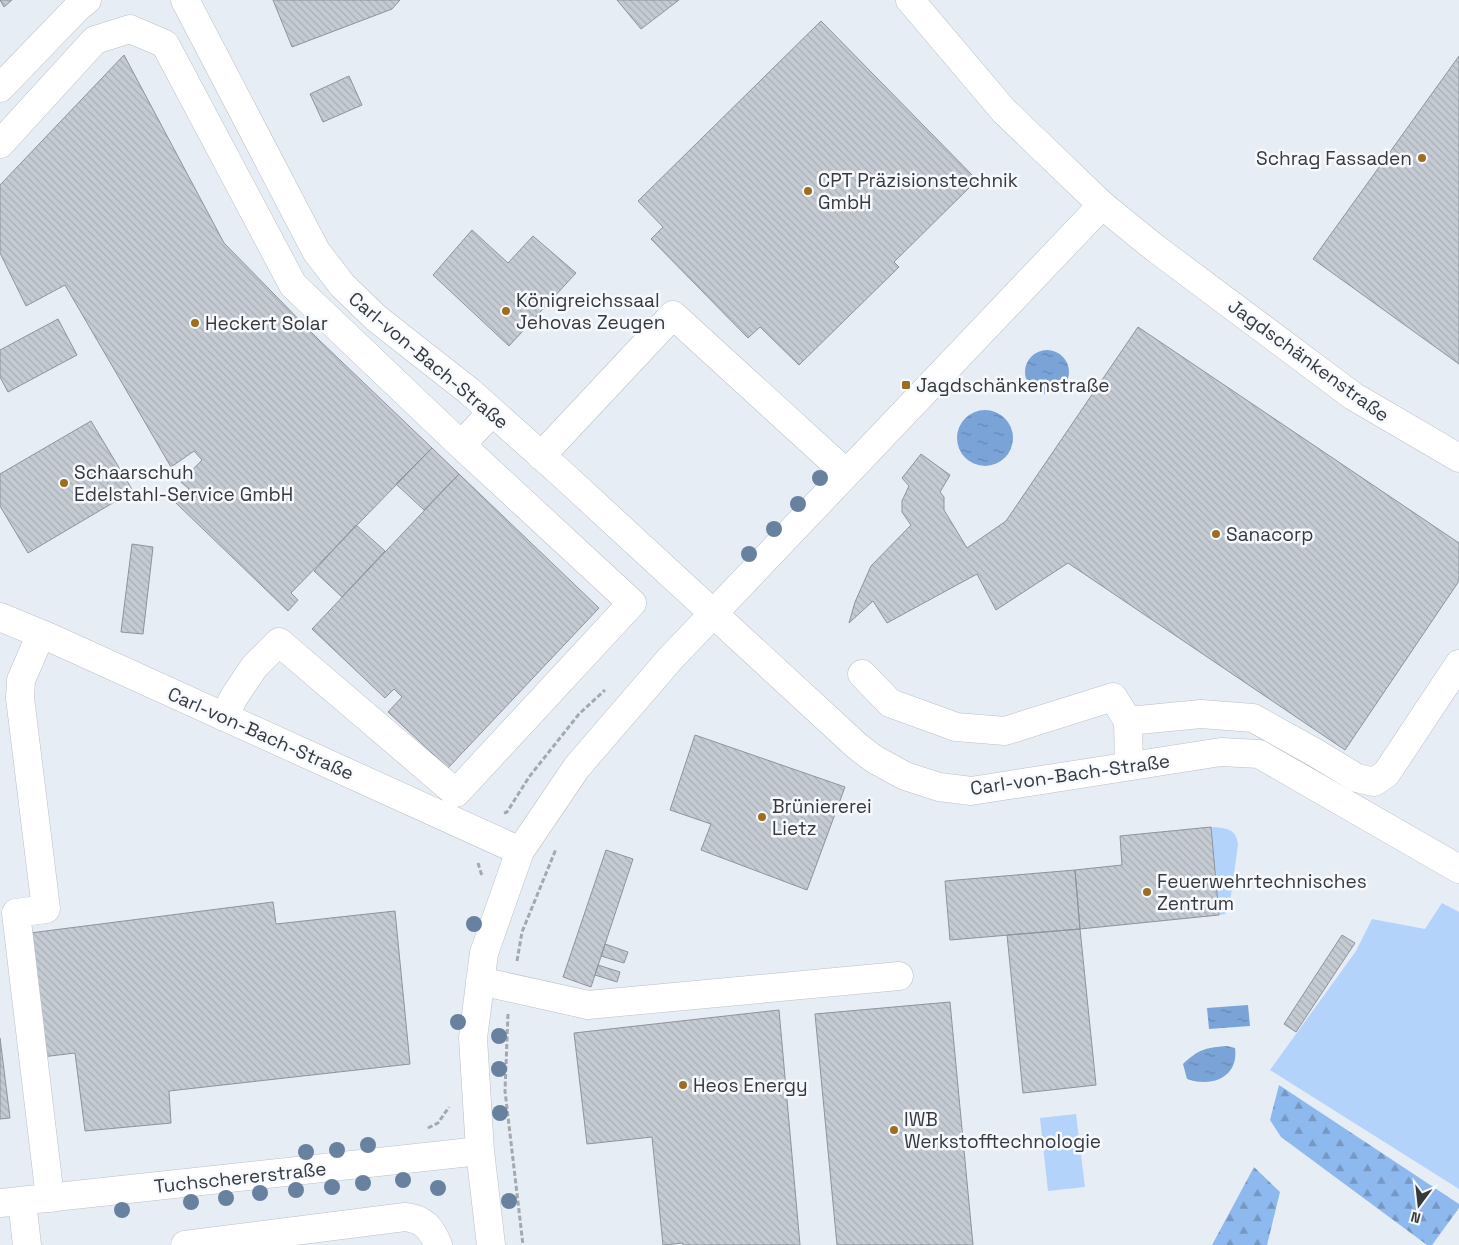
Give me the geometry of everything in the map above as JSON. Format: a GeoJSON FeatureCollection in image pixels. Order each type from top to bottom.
{"type":"FeatureCollection","features":[{"type":"Feature","properties":{"kind":"street"},"geometry":{"type":"LineString","coordinates":[[0,88],[87,0]]}},
{"type":"Feature","properties":{"kind":"street","name":"Carl-von-Bach-Straße"},"geometry":{"type":"LineString","coordinates":[[185,0],[316,251],[342,285],[376,318],[454,378],[874,760],[905,776],[939,787],[971,790],[1221,752],[1259,754],[1459,870]]}},
{"type":"Feature","properties":{"kind":"street","name":"Jagdschänkenstraße"},"geometry":{"type":"LineString","coordinates":[[910,0],[1004,111],[1102,205],[1155,248],[1352,396],[1459,458]]}},
{"type":"Feature","properties":{"kind":"street"},"geometry":{"type":"LineString","coordinates":[[0,144],[95,40],[130,29],[165,44],[293,285],[632,603],[456,793],[279,642],[254,667],[234,697],[224,717]]}},
{"type":"Feature","properties":{"kind":"street"},"geometry":{"type":"LineString","coordinates":[[491,1245],[480,1151],[473,1038],[484,953],[520,851],[577,766],[670,659],[1102,205]]}},
{"type":"Feature","properties":{"kind":"street"},"geometry":{"type":"LineString","coordinates":[[541,456],[673,315],[846,473]]}},
{"type":"Feature","properties":{"kind":"street"},"geometry":{"type":"LineString","coordinates":[[462,445],[492,412]]}},
{"type":"Feature","properties":{"kind":"street","name":"Carl-von-Bach-Straße"},"geometry":{"type":"LineString","coordinates":[[0,617],[520,851]]}},
{"type":"Feature","properties":{"kind":"street"},"geometry":{"type":"LineString","coordinates":[[41,634],[21,680],[20,698],[46,909],[16,913],[50,1198]]}},
{"type":"Feature","properties":{"kind":"street"},"geometry":{"type":"LineString","coordinates":[[1128,720],[1201,714],[1253,718],[1357,778],[1374,782],[1386,774],[1459,664]]}},
{"type":"Feature","properties":{"kind":"street"},"geometry":{"type":"LineString","coordinates":[[862,674],[890,703],[956,727],[1005,731],[1113,697],[1128,720],[1129,766]]}},
{"type":"Feature","properties":{"kind":"street"},"geometry":{"type":"LineString","coordinates":[[480,981],[588,1005],[899,976]]}},
{"type":"Feature","properties":{"kind":"street","name":"Tuchschererstraße"},"geometry":{"type":"LineString","coordinates":[[11,1202],[480,1151]]}},
{"type":"Feature","properties":{"kind":"street"},"geometry":{"type":"LineString","coordinates":[[11,1202],[27,1245]]}},
{"type":"Feature","properties":{"kind":"street"},"geometry":{"type":"LineString","coordinates":[[185,1245],[405,1217],[415,1218],[424,1222],[432,1231],[438,1245]]}},
{"type":"Feature","properties":{"kind":"path"},"geometry":{"type":"LineString","coordinates":[[523,1245],[506,1091],[508,1013],[522,932],[559,841]]}},
{"type":"Feature","properties":{"kind":"shaded area"},"geometry":{"type":"Polygon","coordinates":[[[1211,827],[1233,832],[1238,845],[1229,910],[1225,914],[1219,915],[1211,827]]]}},
{"type":"Feature","properties":{"kind":"shaded area"},"geometry":{"type":"Polygon","coordinates":[[[1442,903],[1459,912],[1459,1189],[1270,1070],[1356,951],[1372,919],[1425,929],[1442,903]]]}},
{"type":"Feature","properties":{"kind":"shaded area"},"geometry":{"type":"Polygon","coordinates":[[[1076,1114],[1085,1187],[1048,1191],[1040,1118],[1076,1114]]]}},
{"type":"Feature","properties":{"kind":"green space"},"geometry":{"type":"Polygon","coordinates":[[[1279,1085],[1459,1204],[1459,1208],[1432,1245],[1427,1245],[1281,1137],[1270,1120],[1279,1085]]]}},
{"type":"Feature","properties":{"kind":"green space"},"geometry":{"type":"Polygon","coordinates":[[[1254,1167],[1280,1192],[1267,1245],[1212,1245],[1254,1167]]]}},
{"type":"Feature","properties":{"kind":"water"},"geometry":{"type":"Polygon","coordinates":[[[1051,350],[1063,356],[1068,363],[1068,381],[1063,388],[1056,393],[1043,394],[1035,391],[1028,384],[1025,368],[1028,360],[1035,353],[1051,350]]]}},
{"type":"Feature","properties":{"kind":"water"},"geometry":{"type":"Polygon","coordinates":[[[979,410],[991,410],[1001,414],[1009,422],[1013,438],[1009,454],[1001,462],[991,466],[979,466],[969,462],[961,454],[957,444],[957,432],[961,422],[969,414],[979,410]]]}},
{"type":"Feature","properties":{"kind":"water"},"geometry":{"type":"Polygon","coordinates":[[[1248,1005],[1250,1026],[1209,1029],[1207,1008],[1248,1005]]]}},
{"type":"Feature","properties":{"kind":"water"},"geometry":{"type":"Polygon","coordinates":[[[1227,1046],[1235,1048],[1235,1058],[1233,1066],[1222,1078],[1206,1082],[1187,1079],[1183,1064],[1189,1059],[1203,1050],[1227,1046]]]}},
{"type":"Feature","properties":{"kind":"building"},"geometry":{"type":"Polygon","coordinates":[[[0,0],[12,0],[4,7],[0,0]]]}},
{"type":"Feature","properties":{"kind":"building"},"geometry":{"type":"Polygon","coordinates":[[[273,0],[400,0],[392,9],[292,47],[273,0]]]}},
{"type":"Feature","properties":{"kind":"building"},"geometry":{"type":"Polygon","coordinates":[[[617,0],[679,0],[641,29],[617,0]]]}},
{"type":"Feature","properties":{"kind":"building","name":"CPT Präzisionstechnik GmbH"},"geometry":{"type":"Polygon","coordinates":[[[821,21],[977,180],[894,262],[899,267],[799,365],[760,327],[748,338],[651,239],[663,227],[638,201],[821,21]]]}},
{"type":"Feature","properties":{"kind":"building","name":"Heckert Solar"},"geometry":{"type":"Polygon","coordinates":[[[124,55],[224,243],[319,340],[432,448],[291,593],[298,600],[288,611],[176,503],[189,489],[181,482],[202,460],[194,451],[171,467],[65,285],[26,306],[0,253],[0,185],[124,55]]]}},
{"type":"Feature","properties":{"kind":"building","name":"Schrag Fassaden"},"geometry":{"type":"Polygon","coordinates":[[[1459,56],[1459,364],[1313,259],[1459,56]]]}},
{"type":"Feature","properties":{"kind":"building"},"geometry":{"type":"Polygon","coordinates":[[[349,76],[362,105],[323,122],[310,94],[349,76]]]}},
{"type":"Feature","properties":{"kind":"building","name":"Königreichssaal Jehovas Zeugen"},"geometry":{"type":"Polygon","coordinates":[[[472,230],[508,263],[533,236],[576,273],[509,346],[433,275],[472,230]]]}},
{"type":"Feature","properties":{"kind":"building"},"geometry":{"type":"Polygon","coordinates":[[[58,319],[77,355],[8,392],[0,377],[0,350],[58,319]]]}},
{"type":"Feature","properties":{"kind":"building","name":"Sanacorp"},"geometry":{"type":"Polygon","coordinates":[[[1138,327],[1459,543],[1459,581],[1345,750],[1068,563],[996,610],[977,574],[887,623],[873,601],[849,623],[855,602],[871,566],[911,525],[902,512],[902,501],[909,486],[902,478],[921,454],[950,475],[940,492],[944,497],[944,510],[967,548],[1006,521],[1138,327]]]}},
{"type":"Feature","properties":{"kind":"building","name":"Schaarschuh Edelstahl-Service GmbH"},"geometry":{"type":"Polygon","coordinates":[[[91,421],[133,491],[28,553],[0,506],[0,474],[91,421]]]}},
{"type":"Feature","properties":{"kind":"building"},"geometry":{"type":"Polygon","coordinates":[[[432,448],[459,474],[424,510],[396,484],[432,448]]]}},
{"type":"Feature","properties":{"kind":"building"},"geometry":{"type":"Polygon","coordinates":[[[459,474],[599,608],[448,768],[388,712],[402,697],[394,689],[385,698],[312,629],[459,474]]]}},
{"type":"Feature","properties":{"kind":"building"},"geometry":{"type":"Polygon","coordinates":[[[356,525],[385,551],[342,597],[314,571],[356,525]]]}},
{"type":"Feature","properties":{"kind":"building"},"geometry":{"type":"Polygon","coordinates":[[[132,544],[153,547],[143,634],[121,632],[132,544]]]}},
{"type":"Feature","properties":{"kind":"building","name":"Brüniererei Lietz"},"geometry":{"type":"Polygon","coordinates":[[[695,735],[845,787],[807,890],[701,850],[711,824],[670,810],[695,735]]]}},
{"type":"Feature","properties":{"kind":"building","name":"Feuerwehrtechnisches Zentrum"},"geometry":{"type":"Polygon","coordinates":[[[1211,827],[1219,915],[1080,929],[1075,870],[1122,865],[1120,836],[1211,827]]]}},
{"type":"Feature","properties":{"kind":"building"},"geometry":{"type":"Polygon","coordinates":[[[606,850],[633,859],[591,987],[563,977],[606,850]]]}},
{"type":"Feature","properties":{"kind":"building"},"geometry":{"type":"Polygon","coordinates":[[[1075,870],[1080,929],[950,940],[945,881],[1075,870]]]}},
{"type":"Feature","properties":{"kind":"building"},"geometry":{"type":"Polygon","coordinates":[[[273,902],[276,924],[395,911],[410,1064],[169,1091],[171,1123],[85,1131],[75,1053],[42,1057],[30,933],[273,902]]]}},
{"type":"Feature","properties":{"kind":"building"},"geometry":{"type":"Polygon","coordinates":[[[1080,929],[1096,1085],[1023,1093],[1007,935],[1080,929]]]}},
{"type":"Feature","properties":{"kind":"building"},"geometry":{"type":"Polygon","coordinates":[[[1342,935],[1355,943],[1296,1032],[1284,1024],[1342,935]]]}},
{"type":"Feature","properties":{"kind":"building"},"geometry":{"type":"Polygon","coordinates":[[[605,944],[628,952],[624,963],[601,956],[605,944]]]}},
{"type":"Feature","properties":{"kind":"building"},"geometry":{"type":"Polygon","coordinates":[[[598,965],[620,972],[617,982],[595,975],[598,965]]]}},
{"type":"Feature","properties":{"kind":"building","name":"IWB Werkstofftechnologie"},"geometry":{"type":"Polygon","coordinates":[[[950,1002],[973,1245],[837,1245],[815,1014],[950,1002]]]}},
{"type":"Feature","properties":{"kind":"building","name":"Heos Energy"},"geometry":{"type":"Polygon","coordinates":[[[779,1010],[800,1245],[683,1245],[683,1243],[663,1245],[652,1137],[587,1144],[574,1033],[779,1010]]]}},
{"type":"Feature","properties":{"kind":"building"},"geometry":{"type":"Polygon","coordinates":[[[0,1038],[10,1118],[0,1119],[0,1038]]]}},
{"type":"Feature","properties":{"kind":"place","name":"Schrag Fassaden"},"geometry":{"type":"Point","coordinates":[1422,158]}},
{"type":"Feature","properties":{"kind":"place","name":"CPT Präzisionstechnik GmbH"},"geometry":{"type":"Point","coordinates":[808,191]}},
{"type":"Feature","properties":{"kind":"place","name":"Königreichssaal Jehovas Zeugen"},"geometry":{"type":"Point","coordinates":[506,311]}},
{"type":"Feature","properties":{"kind":"place","name":"Heckert Solar"},"geometry":{"type":"Point","coordinates":[195,323]}},
{"type":"Feature","properties":{"kind":"place","name":"Jagdschänkenstraße"},"geometry":{"type":"Point","coordinates":[906,385]}},
{"type":"Feature","properties":{"kind":"place","name":"Schaarschuh Edelstahl-Service GmbH"},"geometry":{"type":"Point","coordinates":[64,483]}},
{"type":"Feature","properties":{"kind":"place","name":"Sanacorp"},"geometry":{"type":"Point","coordinates":[1216,534]}},
{"type":"Feature","properties":{"kind":"place","name":"Brüniererei Lietz"},"geometry":{"type":"Point","coordinates":[762,817]}},
{"type":"Feature","properties":{"kind":"place","name":"Feuerwehrtechnisches Zentrum"},"geometry":{"type":"Point","coordinates":[1147,892]}},
{"type":"Feature","properties":{"kind":"place","name":"Heos Energy"},"geometry":{"type":"Point","coordinates":[683,1085]}},
{"type":"Feature","properties":{"kind":"place","name":"IWB Werkstofftechnologie"},"geometry":{"type":"Point","coordinates":[894,1130]}}]}
